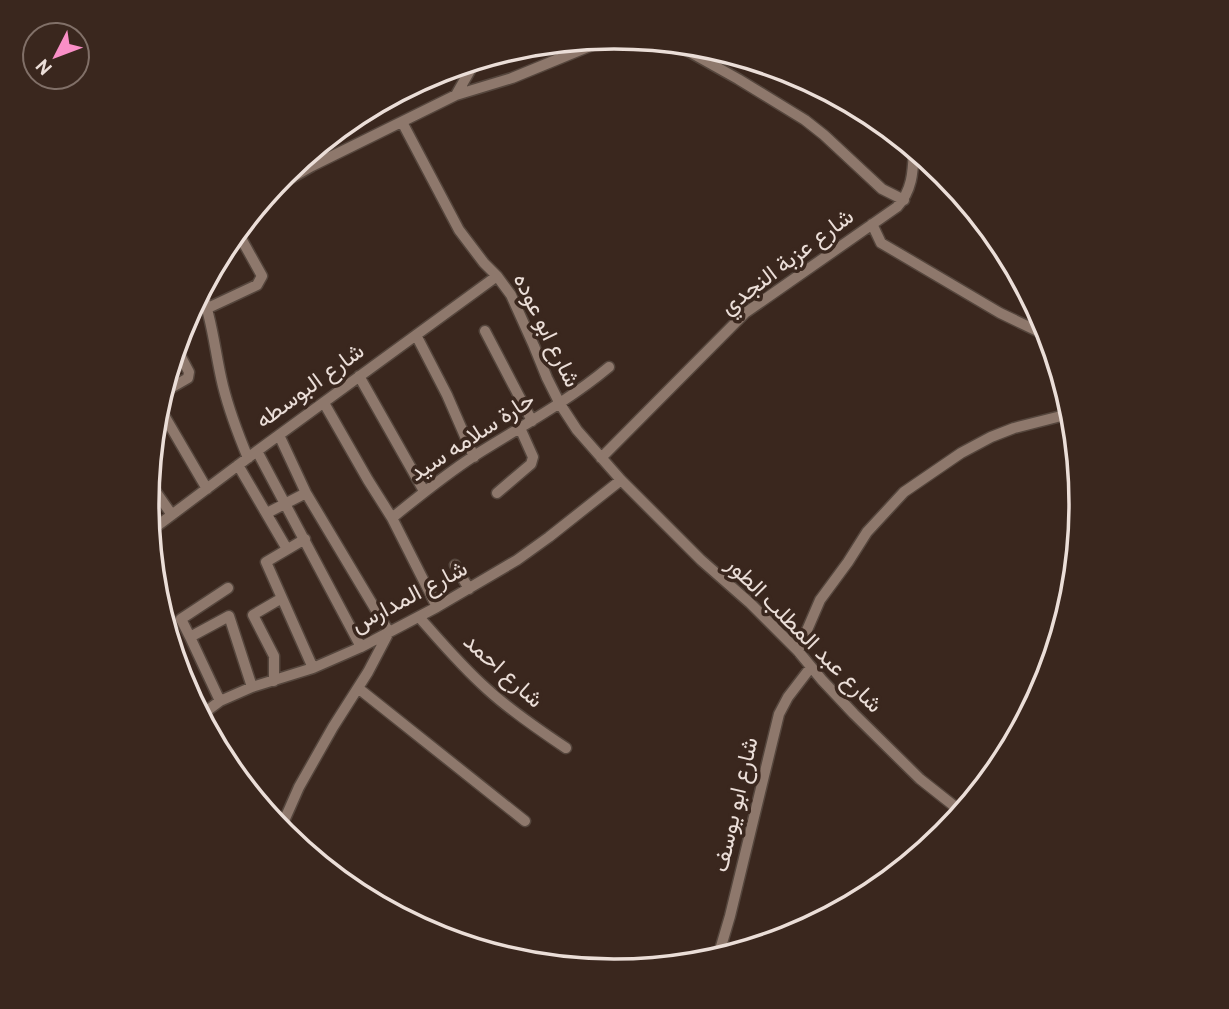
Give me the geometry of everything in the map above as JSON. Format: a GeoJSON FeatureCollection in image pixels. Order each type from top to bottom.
{"type":"FeatureCollection","features":[{"type":"Feature","properties":{"kind":"street"},"geometry":{"type":"LineString","coordinates":[[306,170],[456,94],[512,78],[579,51]]}},
{"type":"Feature","properties":{"kind":"street"},"geometry":{"type":"LineString","coordinates":[[698,57],[804,120],[882,189],[904,200],[912,178],[913,160]]}},
{"type":"Feature","properties":{"kind":"street"},"geometry":{"type":"LineString","coordinates":[[456,94],[468,73]]}},
{"type":"Feature","properties":{"kind":"street","name":"شارع ابو عوده"},"geometry":{"type":"LineString","coordinates":[[402,122],[459,230],[511,295],[560,404],[577,430],[621,480]]}},
{"type":"Feature","properties":{"kind":"street","name":"شارع عزبة النجدي"},"geometry":{"type":"LineString","coordinates":[[601,458],[746,313],[904,200]]}},
{"type":"Feature","properties":{"kind":"street"},"geometry":{"type":"LineString","coordinates":[[872,224],[881,243],[1000,313],[1035,330]]}},
{"type":"Feature","properties":{"kind":"street"},"geometry":{"type":"LineString","coordinates":[[208,308],[257,285],[262,279],[243,241]]}},
{"type":"Feature","properties":{"kind":"street","name":"شارع البوسطه"},"geometry":{"type":"LineString","coordinates":[[160,524],[497,276]]}},
{"type":"Feature","properties":{"kind":"street"},"geometry":{"type":"LineString","coordinates":[[206,303],[233,422],[305,539],[361,647]]}},
{"type":"Feature","properties":{"kind":"street"},"geometry":{"type":"LineString","coordinates":[[485,331],[532,421]]}},
{"type":"Feature","properties":{"kind":"street"},"geometry":{"type":"LineString","coordinates":[[416,335],[474,457]]}},
{"type":"Feature","properties":{"kind":"street"},"geometry":{"type":"LineString","coordinates":[[176,385],[188,377],[189,372],[183,360]]}},
{"type":"Feature","properties":{"kind":"street","name":"حارة سلامه سيد"},"geometry":{"type":"LineString","coordinates":[[392,518],[424,491],[560,404],[609,367]]}},
{"type":"Feature","properties":{"kind":"street"},"geometry":{"type":"LineString","coordinates":[[359,376],[424,491]]}},
{"type":"Feature","properties":{"kind":"street"},"geometry":{"type":"LineString","coordinates":[[324,403],[392,518],[438,607]]}},
{"type":"Feature","properties":{"kind":"street"},"geometry":{"type":"LineString","coordinates":[[798,651],[820,600],[867,532],[904,492],[961,453],[991,437],[1061,416]]}},
{"type":"Feature","properties":{"kind":"street"},"geometry":{"type":"LineString","coordinates":[[167,421],[207,489]]}},
{"type":"Feature","properties":{"kind":"street"},"geometry":{"type":"LineString","coordinates":[[497,493],[531,464],[533,457],[520,428]]}},
{"type":"Feature","properties":{"kind":"street"},"geometry":{"type":"LineString","coordinates":[[279,435],[306,493],[389,632],[299,787],[285,819]]}},
{"type":"Feature","properties":{"kind":"street"},"geometry":{"type":"LineString","coordinates":[[238,465],[287,549]]}},
{"type":"Feature","properties":{"kind":"street","name":"شارع عبد المطلب الطور"},"geometry":{"type":"LineString","coordinates":[[621,480],[798,651],[846,706],[901,761],[955,807]]}},
{"type":"Feature","properties":{"kind":"street","name":"شارع المدارس"},"geometry":{"type":"LineString","coordinates":[[208,710],[220,701],[252,687],[313,668],[361,647],[438,607],[517,560],[621,480]]}},
{"type":"Feature","properties":{"kind":"street"},"geometry":{"type":"LineString","coordinates":[[267,513],[306,493]]}},
{"type":"Feature","properties":{"kind":"street"},"geometry":{"type":"LineString","coordinates":[[159,497],[172,515]]}},
{"type":"Feature","properties":{"kind":"street"},"geometry":{"type":"LineString","coordinates":[[305,539],[266,562],[313,668]]}},
{"type":"Feature","properties":{"kind":"street"},"geometry":{"type":"LineString","coordinates":[[455,565],[469,589]]}},
{"type":"Feature","properties":{"kind":"street"},"geometry":{"type":"LineString","coordinates":[[220,701],[181,619],[228,588]]}},
{"type":"Feature","properties":{"kind":"street"},"geometry":{"type":"LineString","coordinates":[[274,681],[274,656],[253,615],[282,597]]}},
{"type":"Feature","properties":{"kind":"street"},"geometry":{"type":"LineString","coordinates":[[190,636],[229,616],[252,687]]}},
{"type":"Feature","properties":{"kind":"street","name":"شارع احمد"},"geometry":{"type":"LineString","coordinates":[[419,617],[487,689],[566,748]]}},
{"type":"Feature","properties":{"kind":"street","name":"شارع ابو يوسف"},"geometry":{"type":"LineString","coordinates":[[721,947],[779,714],[788,697],[811,667]]}},
{"type":"Feature","properties":{"kind":"street"},"geometry":{"type":"LineString","coordinates":[[358,688],[525,821]]}}]}
